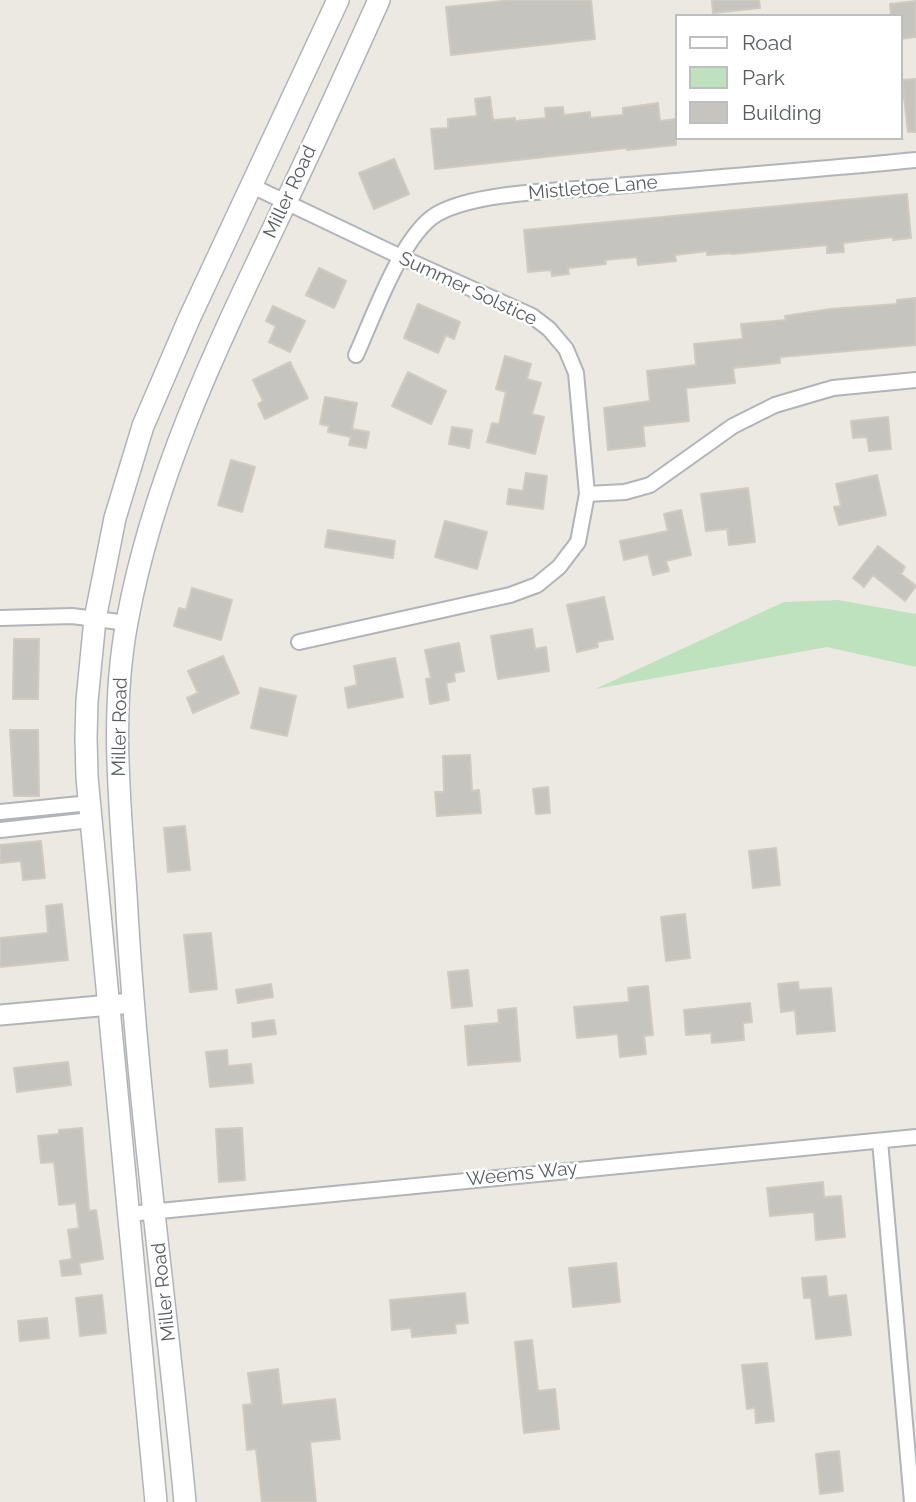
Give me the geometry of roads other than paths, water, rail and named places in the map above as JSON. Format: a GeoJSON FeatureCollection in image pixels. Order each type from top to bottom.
{"type":"FeatureCollection","features":[{"type":"Feature","properties":{"kind":"main road","name":"Miller Road"},"geometry":{"type":"LineString","coordinates":[[156,1502],[91,812],[86,738],[95,619],[115,518],[143,426],[189,319],[338,0]]}},
{"type":"Feature","properties":{"kind":"main road","name":"Miller Road"},"geometry":{"type":"LineString","coordinates":[[184,1502],[132,1003],[117,752],[119,690],[127,623],[164,476],[197,391],[379,0]]}},
{"type":"Feature","properties":{"kind":"street","name":"Mistletoe Lane"},"geometry":{"type":"LineString","coordinates":[[356,355],[401,257],[415,235],[436,215],[470,201],[534,193],[916,160]]}},
{"type":"Feature","properties":{"kind":"street","name":"Summer Solstice"},"geometry":{"type":"LineString","coordinates":[[252,186],[532,316],[549,329],[566,349],[576,373],[587,494],[578,542],[559,567],[537,585],[510,596],[299,642]]}},
{"type":"Feature","properties":{"kind":"street"},"geometry":{"type":"LineString","coordinates":[[587,494],[625,492],[650,485],[733,426],[775,405],[833,388],[916,380]]}},
{"type":"Feature","properties":{"kind":"street"},"geometry":{"type":"LineString","coordinates":[[0,618],[46,615],[127,623]]}},
{"type":"Feature","properties":{"kind":"street"},"geometry":{"type":"LineString","coordinates":[[0,812],[91,812]]}},
{"type":"Feature","properties":{"kind":"street"},"geometry":{"type":"LineString","coordinates":[[0,830],[91,812]]}},
{"type":"Feature","properties":{"kind":"street"},"geometry":{"type":"LineString","coordinates":[[0,1015],[132,1003]]}},
{"type":"Feature","properties":{"kind":"street","name":"Weems Way"},"geometry":{"type":"LineString","coordinates":[[129,1214],[916,1137]]}},
{"type":"Feature","properties":{"kind":"street"},"geometry":{"type":"LineString","coordinates":[[880,1141],[912,1502]]}}]}
